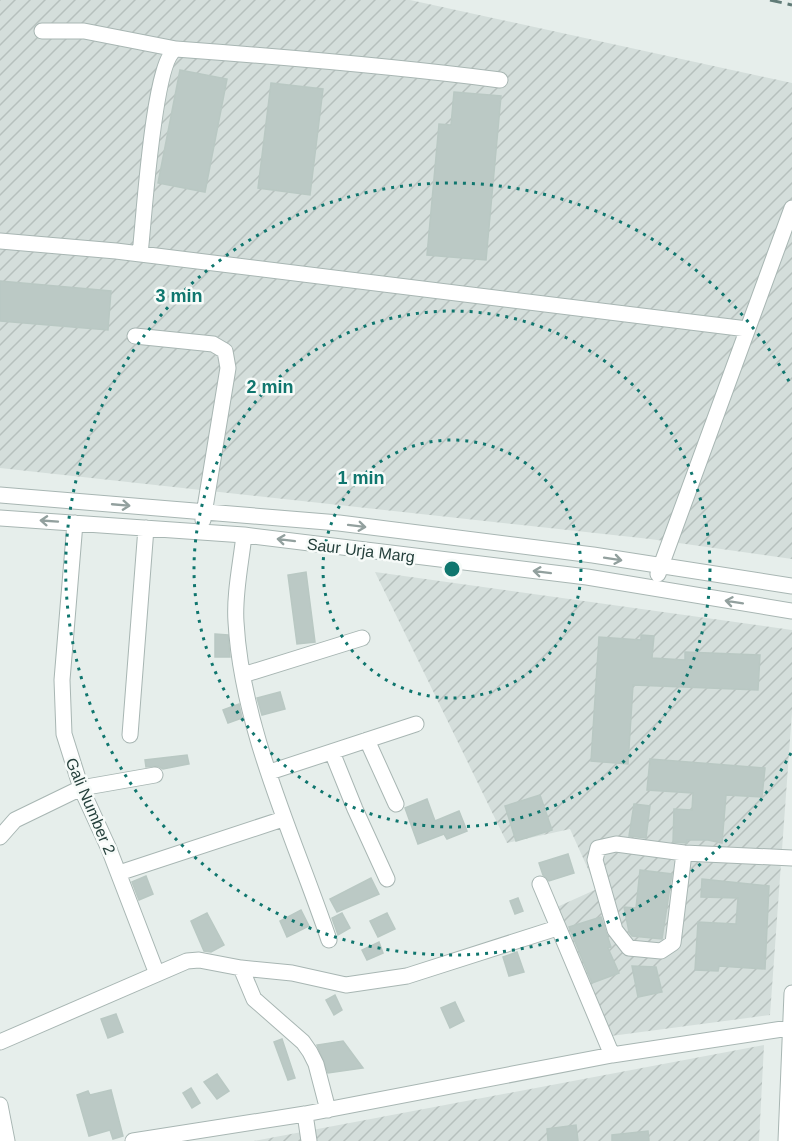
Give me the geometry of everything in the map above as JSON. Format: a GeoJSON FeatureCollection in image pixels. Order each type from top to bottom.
{"type":"FeatureCollection","features":[{"type":"Feature","properties":{"kind":"street"},"geometry":{"type":"LineString","coordinates":[[42,31],[84,31],[176,49],[332,64],[387,66],[500,80]]}},
{"type":"Feature","properties":{"kind":"street"},"geometry":{"type":"LineString","coordinates":[[140,254],[150,151],[162,70],[169,52],[176,49]]}},
{"type":"Feature","properties":{"kind":"street"},"geometry":{"type":"LineString","coordinates":[[653,588],[792,208]]}},
{"type":"Feature","properties":{"kind":"street"},"geometry":{"type":"LineString","coordinates":[[0,241],[140,254],[747,329]]}},
{"type":"Feature","properties":{"kind":"street"},"geometry":{"type":"LineString","coordinates":[[135,336],[198,341],[213,344],[225,351],[228,368],[202,532]]}},
{"type":"Feature","properties":{"kind":"street","name":"Saur Urja Marg"},"geometry":{"type":"LineString","coordinates":[[0,495],[204,510],[382,529],[792,586]]}},
{"type":"Feature","properties":{"kind":"street","name":"Saur Urja Marg"},"geometry":{"type":"LineString","coordinates":[[0,518],[244,535],[587,577],[792,611]]}},
{"type":"Feature","properties":{"kind":"street","name":"Gali Number 2"},"geometry":{"type":"LineString","coordinates":[[75,523],[61,717],[66,742],[81,788],[118,873],[157,974]]}},
{"type":"Feature","properties":{"kind":"street"},"geometry":{"type":"LineString","coordinates":[[130,735],[146,528]]}},
{"type":"Feature","properties":{"kind":"street"},"geometry":{"type":"LineString","coordinates":[[381,552],[382,529]]}},
{"type":"Feature","properties":{"kind":"street"},"geometry":{"type":"LineString","coordinates":[[244,535],[236,620],[243,675],[284,819],[329,940]]}},
{"type":"Feature","properties":{"kind":"street"},"geometry":{"type":"LineString","coordinates":[[243,675],[362,638]]}},
{"type":"Feature","properties":{"kind":"street"},"geometry":{"type":"LineString","coordinates":[[270,772],[416,724]]}},
{"type":"Feature","properties":{"kind":"street"},"geometry":{"type":"LineString","coordinates":[[368,740],[396,804]]}},
{"type":"Feature","properties":{"kind":"street"},"geometry":{"type":"LineString","coordinates":[[332,752],[387,879]]}},
{"type":"Feature","properties":{"kind":"street"},"geometry":{"type":"LineString","coordinates":[[0,837],[15,820],[81,788],[156,775]]}},
{"type":"Feature","properties":{"kind":"street"},"geometry":{"type":"LineString","coordinates":[[118,873],[284,819]]}},
{"type":"Feature","properties":{"kind":"street"},"geometry":{"type":"LineString","coordinates":[[684,853],[673,943],[661,951],[629,948],[615,930],[595,853],[604,845],[616,844],[684,853],[792,858]]}},
{"type":"Feature","properties":{"kind":"street"},"geometry":{"type":"LineString","coordinates":[[540,884],[612,1054]]}},
{"type":"Feature","properties":{"kind":"street"},"geometry":{"type":"LineString","coordinates":[[0,1042],[187,961],[199,960],[241,968],[292,973],[346,985],[407,976],[557,928]]}},
{"type":"Feature","properties":{"kind":"street"},"geometry":{"type":"LineString","coordinates":[[241,968],[254,999],[296,1035],[310,1052],[316,1064],[328,1110]]}},
{"type":"Feature","properties":{"kind":"street"},"geometry":{"type":"LineString","coordinates":[[786,1141],[792,993]]}},
{"type":"Feature","properties":{"kind":"street"},"geometry":{"type":"LineString","coordinates":[[133,1141],[328,1110],[612,1054],[789,1028]]}},
{"type":"Feature","properties":{"kind":"street"},"geometry":{"type":"LineString","coordinates":[[0,1105],[7,1141]]}},
{"type":"Feature","properties":{"kind":"street"},"geometry":{"type":"LineString","coordinates":[[305,1114],[309,1141]]}},
{"type":"Feature","properties":{"kind":"shaded area"},"geometry":{"type":"Polygon","coordinates":[[[0,0],[410,0],[792,83],[792,559],[650,539],[0,468],[0,0]]]}},
{"type":"Feature","properties":{"kind":"shaded area"},"geometry":{"type":"Polygon","coordinates":[[[375,572],[792,630],[792,712],[770,1015],[611,1036],[557,907],[597,889],[570,829],[507,843],[375,572]]]}},
{"type":"Feature","properties":{"kind":"shaded area"},"geometry":{"type":"Polygon","coordinates":[[[764,1045],[759,1141],[254,1141],[764,1045]]]}},
{"type":"Feature","properties":{"kind":"building"},"geometry":{"type":"Polygon","coordinates":[[[180,70],[227,79],[205,192],[158,183],[180,70]]]}},
{"type":"Feature","properties":{"kind":"building"},"geometry":{"type":"Polygon","coordinates":[[[271,83],[323,89],[310,195],[258,188],[271,83]]]}},
{"type":"Feature","properties":{"kind":"building"},"geometry":{"type":"Polygon","coordinates":[[[454,92],[501,96],[486,260],[427,255],[439,124],[451,125],[454,92]]]}},
{"type":"Feature","properties":{"kind":"building"},"geometry":{"type":"Polygon","coordinates":[[[0,281],[111,291],[108,330],[0,321],[0,281]]]}},
{"type":"Feature","properties":{"kind":"building"},"geometry":{"type":"Polygon","coordinates":[[[306,572],[315,642],[297,644],[288,575],[306,572]]]}},
{"type":"Feature","properties":{"kind":"building"},"geometry":{"type":"Polygon","coordinates":[[[215,634],[228,635],[230,657],[215,657],[215,634]]]}},
{"type":"Feature","properties":{"kind":"building"},"geometry":{"type":"Polygon","coordinates":[[[641,635],[654,636],[652,658],[685,660],[685,652],[760,655],[758,690],[633,685],[628,764],[591,761],[599,637],[641,640],[641,635]]]}},
{"type":"Feature","properties":{"kind":"building"},"geometry":{"type":"Polygon","coordinates":[[[280,692],[285,709],[262,715],[257,698],[280,692]]]}},
{"type":"Feature","properties":{"kind":"building"},"geometry":{"type":"Polygon","coordinates":[[[239,704],[242,718],[228,723],[223,710],[239,704]]]}},
{"type":"Feature","properties":{"kind":"building"},"geometry":{"type":"Polygon","coordinates":[[[187,755],[189,764],[163,769],[158,766],[146,767],[145,760],[187,755]]]}},
{"type":"Feature","properties":{"kind":"building"},"geometry":{"type":"Polygon","coordinates":[[[650,759],[765,768],[762,797],[726,795],[722,843],[708,840],[673,842],[674,809],[692,810],[693,793],[647,790],[650,759]]]}},
{"type":"Feature","properties":{"kind":"building"},"geometry":{"type":"Polygon","coordinates":[[[540,795],[552,830],[516,841],[505,806],[540,795]]]}},
{"type":"Feature","properties":{"kind":"building"},"geometry":{"type":"Polygon","coordinates":[[[427,799],[435,821],[459,811],[467,831],[447,839],[444,834],[418,844],[405,808],[427,799]]]}},
{"type":"Feature","properties":{"kind":"building"},"geometry":{"type":"Polygon","coordinates":[[[634,804],[650,806],[646,838],[629,836],[634,804]]]}},
{"type":"Feature","properties":{"kind":"building"},"geometry":{"type":"Polygon","coordinates":[[[568,854],[574,873],[549,881],[543,875],[539,863],[568,854]]]}},
{"type":"Feature","properties":{"kind":"building"},"geometry":{"type":"Polygon","coordinates":[[[640,870],[672,874],[662,939],[632,936],[629,932],[624,907],[636,908],[640,870]]]}},
{"type":"Feature","properties":{"kind":"building"},"geometry":{"type":"Polygon","coordinates":[[[146,876],[153,894],[139,900],[132,882],[146,876]]]}},
{"type":"Feature","properties":{"kind":"building"},"geometry":{"type":"Polygon","coordinates":[[[371,878],[379,894],[337,912],[330,899],[371,878]]]}},
{"type":"Feature","properties":{"kind":"building"},"geometry":{"type":"Polygon","coordinates":[[[702,879],[769,886],[765,969],[719,966],[718,971],[695,970],[698,922],[736,924],[738,898],[701,897],[702,879]]]}},
{"type":"Feature","properties":{"kind":"building"},"geometry":{"type":"Polygon","coordinates":[[[518,898],[523,911],[515,914],[510,901],[518,898]]]}},
{"type":"Feature","properties":{"kind":"building"},"geometry":{"type":"Polygon","coordinates":[[[301,910],[309,926],[287,937],[280,921],[301,910]]]}},
{"type":"Feature","properties":{"kind":"building"},"geometry":{"type":"Polygon","coordinates":[[[207,913],[224,945],[211,952],[204,951],[191,921],[207,913]]]}},
{"type":"Feature","properties":{"kind":"building"},"geometry":{"type":"Polygon","coordinates":[[[342,913],[350,928],[338,935],[332,918],[342,913]]]}},
{"type":"Feature","properties":{"kind":"building"},"geometry":{"type":"Polygon","coordinates":[[[387,913],[395,929],[378,937],[370,921],[387,913]]]}},
{"type":"Feature","properties":{"kind":"building"},"geometry":{"type":"Polygon","coordinates":[[[601,917],[611,947],[608,948],[619,973],[592,983],[569,927],[601,917]]]}},
{"type":"Feature","properties":{"kind":"building"},"geometry":{"type":"Polygon","coordinates":[[[379,942],[383,953],[367,960],[362,950],[379,942]]]}},
{"type":"Feature","properties":{"kind":"building"},"geometry":{"type":"Polygon","coordinates":[[[517,952],[524,972],[509,976],[503,957],[517,952]]]}},
{"type":"Feature","properties":{"kind":"building"},"geometry":{"type":"Polygon","coordinates":[[[632,966],[656,967],[662,992],[638,997],[632,966]]]}},
{"type":"Feature","properties":{"kind":"building"},"geometry":{"type":"Polygon","coordinates":[[[335,995],[342,1010],[334,1015],[326,1000],[335,995]]]}},
{"type":"Feature","properties":{"kind":"building"},"geometry":{"type":"Polygon","coordinates":[[[455,1002],[464,1021],[450,1028],[441,1008],[455,1002]]]}},
{"type":"Feature","properties":{"kind":"building"},"geometry":{"type":"Polygon","coordinates":[[[116,1014],[123,1032],[108,1038],[101,1019],[116,1014]]]}},
{"type":"Feature","properties":{"kind":"building"},"geometry":{"type":"Polygon","coordinates":[[[282,1039],[295,1078],[288,1080],[274,1042],[282,1039]]]}},
{"type":"Feature","properties":{"kind":"building"},"geometry":{"type":"Polygon","coordinates":[[[343,1041],[363,1068],[328,1073],[317,1045],[343,1041]]]}},
{"type":"Feature","properties":{"kind":"building"},"geometry":{"type":"Polygon","coordinates":[[[217,1074],[229,1091],[217,1099],[204,1082],[217,1074]]]}},
{"type":"Feature","properties":{"kind":"building"},"geometry":{"type":"Polygon","coordinates":[[[191,1088],[200,1103],[192,1108],[183,1093],[191,1088]]]}},
{"type":"Feature","properties":{"kind":"building"},"geometry":{"type":"Polygon","coordinates":[[[111,1090],[123,1136],[113,1139],[110,1130],[89,1136],[77,1095],[88,1091],[90,1095],[111,1090]]]}},
{"type":"Feature","properties":{"kind":"building"},"geometry":{"type":"Polygon","coordinates":[[[576,1125],[578,1141],[548,1141],[547,1129],[576,1125]]]}},
{"type":"Feature","properties":{"kind":"building"},"geometry":{"type":"Polygon","coordinates":[[[648,1131],[649,1141],[612,1141],[612,1135],[648,1131]]]}},
{"type":"Feature","properties":{"kind":"railway"},"geometry":{"type":"LineString","coordinates":[[770,0],[792,5]]}}]}
